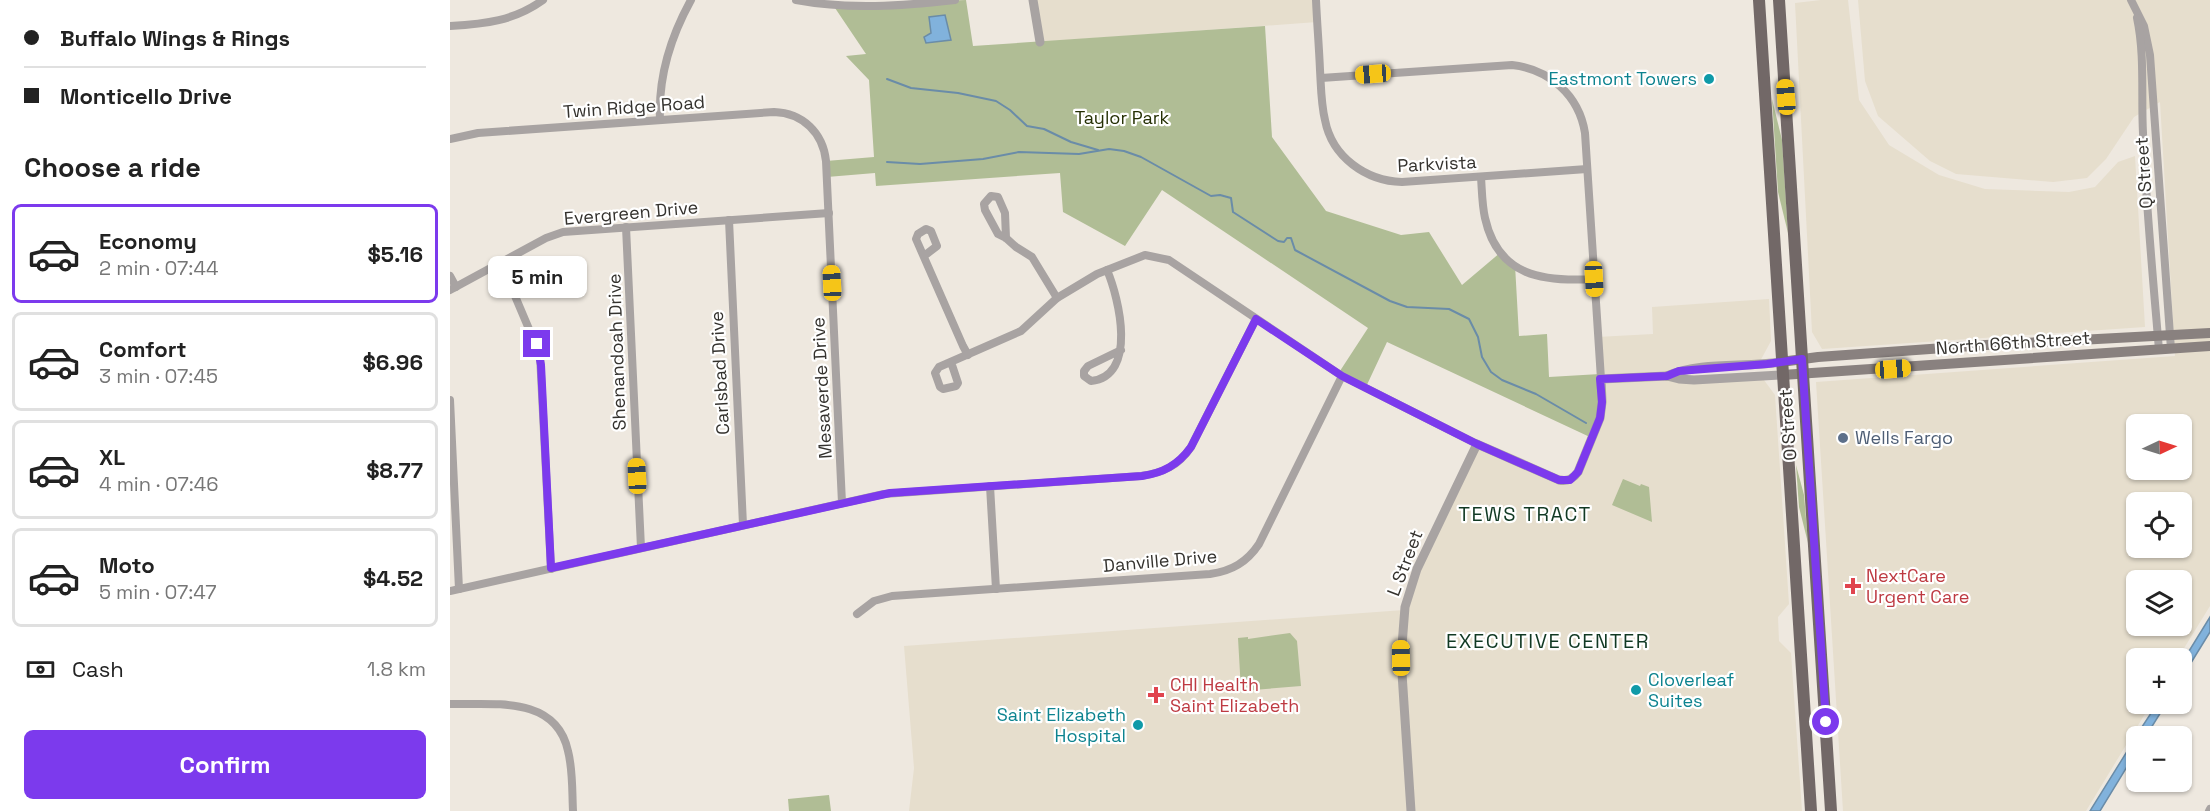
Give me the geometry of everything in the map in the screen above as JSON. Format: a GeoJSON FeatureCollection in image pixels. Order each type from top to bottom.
{"type":"FeatureCollection","features":[{"type":"Feature","properties":{"kind":"main road","name":"O Street"},"geometry":{"type":"LineString","coordinates":[[1759,0],[1811,811]]}},
{"type":"Feature","properties":{"kind":"main road","name":"O Street"},"geometry":{"type":"LineString","coordinates":[[1779,0],[1832,811]]}},
{"type":"Feature","properties":{"kind":"main road","name":"North 66th Street"},"geometry":{"type":"LineString","coordinates":[[1782,369],[1802,359],[1986,345],[2210,333]]}},
{"type":"Feature","properties":{"kind":"main road"},"geometry":{"type":"LineString","coordinates":[[1979,362],[1990,353],[2026,349],[2047,343]]}},
{"type":"Feature","properties":{"kind":"main road","name":"North 66th Street"},"geometry":{"type":"LineString","coordinates":[[1782,369],[1803,375],[2210,346]]}},
{"type":"Feature","properties":{"kind":"street"},"geometry":{"type":"LineString","coordinates":[[450,26],[503,20],[543,0]]}},
{"type":"Feature","properties":{"kind":"street"},"geometry":{"type":"LineString","coordinates":[[660,120],[662,79],[666,57],[690,0]]}},
{"type":"Feature","properties":{"kind":"street"},"geometry":{"type":"LineString","coordinates":[[796,0],[864,7],[955,0]]}},
{"type":"Feature","properties":{"kind":"street"},"geometry":{"type":"LineString","coordinates":[[1033,0],[1040,42]]}},
{"type":"Feature","properties":{"kind":"street"},"geometry":{"type":"LineString","coordinates":[[951,362],[1021,331],[1057,298],[1087,279],[1145,255],[1169,260],[1342,376],[1477,444],[1559,480],[1570,480],[1578,472],[1600,418],[1602,402],[1584,127],[1576,106],[1558,84],[1534,70],[1505,65],[1321,78],[1316,0]]}},
{"type":"Feature","properties":{"kind":"street","name":"Q Street"},"geometry":{"type":"LineString","coordinates":[[2130,0],[2139,32],[2143,136],[2164,336]]}},
{"type":"Feature","properties":{"kind":"street","name":"Q Street"},"geometry":{"type":"LineString","coordinates":[[2130,0],[2144,26],[2150,55],[2165,349]]}},
{"type":"Feature","properties":{"kind":"street","name":"Parkvista"},"geometry":{"type":"LineString","coordinates":[[1321,78],[1327,129],[1341,153],[1359,170],[1376,178],[1394,182],[1587,169]]}},
{"type":"Feature","properties":{"kind":"street","name":"Twin Ridge Road"},"geometry":{"type":"LineString","coordinates":[[450,139],[478,133],[779,112],[797,117],[814,131]]}},
{"type":"Feature","properties":{"kind":"street","name":"Mesaverde Drive"},"geometry":{"type":"LineString","coordinates":[[814,131],[821,141],[826,156],[843,503]]}},
{"type":"Feature","properties":{"kind":"street"},"geometry":{"type":"LineString","coordinates":[[1481,177],[1487,227],[1494,242],[1506,258],[1521,270],[1539,278],[1594,279]]}},
{"type":"Feature","properties":{"kind":"street"},"geometry":{"type":"LineString","coordinates":[[1006,237],[1001,237],[995,231],[985,210],[984,204],[991,196],[998,197],[1005,213],[1006,237],[1011,244],[1032,257],[1057,298]]}},
{"type":"Feature","properties":{"kind":"street","name":"Evergreen Drive"},"geometry":{"type":"LineString","coordinates":[[453,288],[557,234],[829,213]]}},
{"type":"Feature","properties":{"kind":"street","name":"Carlsbad Drive"},"geometry":{"type":"LineString","coordinates":[[729,220],[743,525]]}},
{"type":"Feature","properties":{"kind":"street","name":"Shenandoah Drive"},"geometry":{"type":"LineString","coordinates":[[626,227],[641,548]]}},
{"type":"Feature","properties":{"kind":"street"},"geometry":{"type":"LineString","coordinates":[[924,256],[968,356]]}},
{"type":"Feature","properties":{"kind":"street"},"geometry":{"type":"LineString","coordinates":[[501,263],[540,355],[551,568]]}},
{"type":"Feature","properties":{"kind":"street"},"geometry":{"type":"LineString","coordinates":[[1107,270],[1116,297],[1121,350],[1117,364],[1109,374],[1096,381],[1088,380],[1084,376],[1085,368],[1121,350]]}},
{"type":"Feature","properties":{"kind":"street"},"geometry":{"type":"LineString","coordinates":[[450,276],[453,288]]}},
{"type":"Feature","properties":{"kind":"street"},"geometry":{"type":"LineString","coordinates":[[450,591],[890,493],[1142,476],[1161,472],[1186,455],[1191,447],[1256,319]]}},
{"type":"Feature","properties":{"kind":"street"},"geometry":{"type":"LineString","coordinates":[[1600,379],[1667,376],[1679,371],[1698,368],[1782,369]]}},
{"type":"Feature","properties":{"kind":"street","name":"Danville Drive"},"geometry":{"type":"LineString","coordinates":[[857,614],[883,598],[903,595],[1210,574],[1238,566],[1252,554],[1259,544],[1342,376]]}},
{"type":"Feature","properties":{"kind":"street"},"geometry":{"type":"LineString","coordinates":[[450,400],[459,589]]}},
{"type":"Feature","properties":{"kind":"street","name":"L Street"},"geometry":{"type":"LineString","coordinates":[[1411,811],[1401,658],[1405,610],[1417,569],[1477,444]]}},
{"type":"Feature","properties":{"kind":"street"},"geometry":{"type":"LineString","coordinates":[[990,486],[996,588]]}},
{"type":"Feature","properties":{"kind":"street"},"geometry":{"type":"LineString","coordinates":[[450,704],[523,706],[535,710],[550,720],[563,737],[568,749],[573,811]]}},
{"type":"Feature","properties":{"kind":"shaded area"},"geometry":{"type":"Polygon","coordinates":[[[1033,0],[1316,0],[1317,22],[1040,42],[1033,0]]]}},
{"type":"Feature","properties":{"kind":"shaded area"},"geometry":{"type":"Polygon","coordinates":[[[1848,0],[1859,100],[1889,145],[1939,175],[1985,189],[2069,192],[2095,187],[2118,162],[2135,156],[2145,327],[1822,349],[1812,332],[1795,3],[1848,0]]]}},
{"type":"Feature","properties":{"kind":"shaded area"},"geometry":{"type":"Polygon","coordinates":[[[1858,0],[2210,0],[2210,606],[2192,635],[2192,570],[2126,570],[2126,636],[2192,636],[2184,648],[2126,648],[2126,714],[2145,714],[2138,726],[2126,726],[2126,745],[2086,811],[1843,811],[1816,382],[2175,356],[2160,102],[2134,117],[2106,159],[2087,178],[2053,182],[1956,174],[1930,161],[1878,116],[1865,81],[1858,0]]]}},
{"type":"Feature","properties":{"kind":"shaded area"},"geometry":{"type":"Polygon","coordinates":[[[1769,299],[1771,341],[1758,365],[1668,375],[1761,376],[1775,395],[1789,604],[1778,617],[1779,641],[1791,653],[1802,811],[909,811],[914,768],[904,646],[1404,610],[1410,589],[1477,444],[1570,480],[1598,422],[1597,337],[1653,334],[1652,307],[1769,299]]]}},
{"type":"Feature","properties":{"kind":"green space","name":"Taylor Park"},"geometry":{"type":"Polygon","coordinates":[[[966,0],[973,46],[1265,26],[1272,137],[1326,211],[1401,235],[1429,232],[1462,285],[1501,252],[1515,265],[1519,336],[1547,334],[1549,377],[1600,374],[1602,402],[1592,438],[1387,342],[1365,389],[1338,374],[1368,328],[1162,190],[1125,246],[1063,212],[1060,173],[876,186],[875,173],[827,177],[826,161],[874,157],[869,80],[846,56],[866,54],[833,5],[966,0]]]}},
{"type":"Feature","properties":{"kind":"green space"},"geometry":{"type":"Polygon","coordinates":[[[1772,99],[1782,140],[1788,233],[1778,192],[1772,99]]]}},
{"type":"Feature","properties":{"kind":"green space"},"geometry":{"type":"Polygon","coordinates":[[[1796,465],[1804,495],[1808,543],[1799,507],[1796,465]]]}},
{"type":"Feature","properties":{"kind":"green space"},"geometry":{"type":"Polygon","coordinates":[[[1623,479],[1649,487],[1652,522],[1612,505],[1623,479]]]}},
{"type":"Feature","properties":{"kind":"green space"},"geometry":{"type":"Polygon","coordinates":[[[1290,633],[1297,641],[1301,686],[1241,691],[1238,638],[1248,637],[1248,639],[1290,633]]]}},
{"type":"Feature","properties":{"kind":"green space"},"geometry":{"type":"Polygon","coordinates":[[[829,795],[831,811],[789,811],[788,799],[829,795]]]}},
{"type":"Feature","properties":{"kind":"water"},"geometry":{"type":"Polygon","coordinates":[[[945,15],[951,40],[926,43],[924,37],[931,33],[929,17],[945,15]]]}},
{"type":"Feature","properties":{"kind":"water"},"geometry":{"type":"Polygon","coordinates":[[[2210,617],[2210,632],[2192,661],[2191,648],[2210,617]]]}},
{"type":"Feature","properties":{"kind":"water"},"geometry":{"type":"Polygon","coordinates":[[[2150,714],[2160,714],[2152,726],[2143,726],[2150,714]]]}},
{"type":"Feature","properties":{"kind":"water"},"geometry":{"type":"Polygon","coordinates":[[[2126,753],[2126,768],[2100,811],[2090,811],[2126,753]]]}},
{"type":"Feature","properties":{"kind":"waterway"},"geometry":{"type":"LineString","coordinates":[[887,79],[911,88],[958,93],[996,101],[1027,126],[1044,129],[1071,142],[1098,150]]}},
{"type":"Feature","properties":{"kind":"waterway"},"geometry":{"type":"LineString","coordinates":[[887,162],[920,164],[983,159],[1019,152],[1079,154],[1109,149],[1141,157],[1211,196],[1220,195],[1231,198],[1233,212],[1278,241],[1284,242],[1287,238],[1291,238],[1295,250],[1390,301],[1407,307],[1449,309],[1469,319],[1478,337],[1482,357],[1491,372],[1502,380],[1536,394],[1586,423]]}},
{"type":"Feature","properties":{"kind":"place","name":"Eastmont Towers"},"geometry":{"type":"Point","coordinates":[1709,79]}},
{"type":"Feature","properties":{"kind":"place","name":"Wells Fargo"},"geometry":{"type":"Point","coordinates":[1843,438]}},
{"type":"Feature","properties":{"kind":"place","name":"NextCare Urgent Care"},"geometry":{"type":"Point","coordinates":[1853,586]}},
{"type":"Feature","properties":{"kind":"place","name":"Cloverleaf Suites"},"geometry":{"type":"Point","coordinates":[1636,690]}},
{"type":"Feature","properties":{"kind":"place","name":"CHI Health Saint Elizabeth"},"geometry":{"type":"Point","coordinates":[1156,695]}},
{"type":"Feature","properties":{"kind":"place","name":"Saint Elizabeth Hospital"},"geometry":{"type":"Point","coordinates":[1138,725]}},
{"type":"Feature","properties":{"kind":"district","name":"TEWS TRACT"},"geometry":{"type":"Point","coordinates":[1525,514]}},
{"type":"Feature","properties":{"kind":"district","name":"EXECUTIVE CENTER"},"geometry":{"type":"Point","coordinates":[1548,641]}},
{"type":"Feature","properties":{"kind":"route"},"geometry":{"type":"LineString","coordinates":[[537,344],[541,365],[551,568],[890,493],[1142,476],[1161,472],[1179,461],[1191,447],[1256,319],[1338,374],[1365,389],[1522,465],[1563,481],[1574,478],[1578,472],[1598,422],[1602,402],[1600,379],[1667,376],[1679,371],[1698,368],[1767,364],[1802,359],[1826,722]]}}]}
